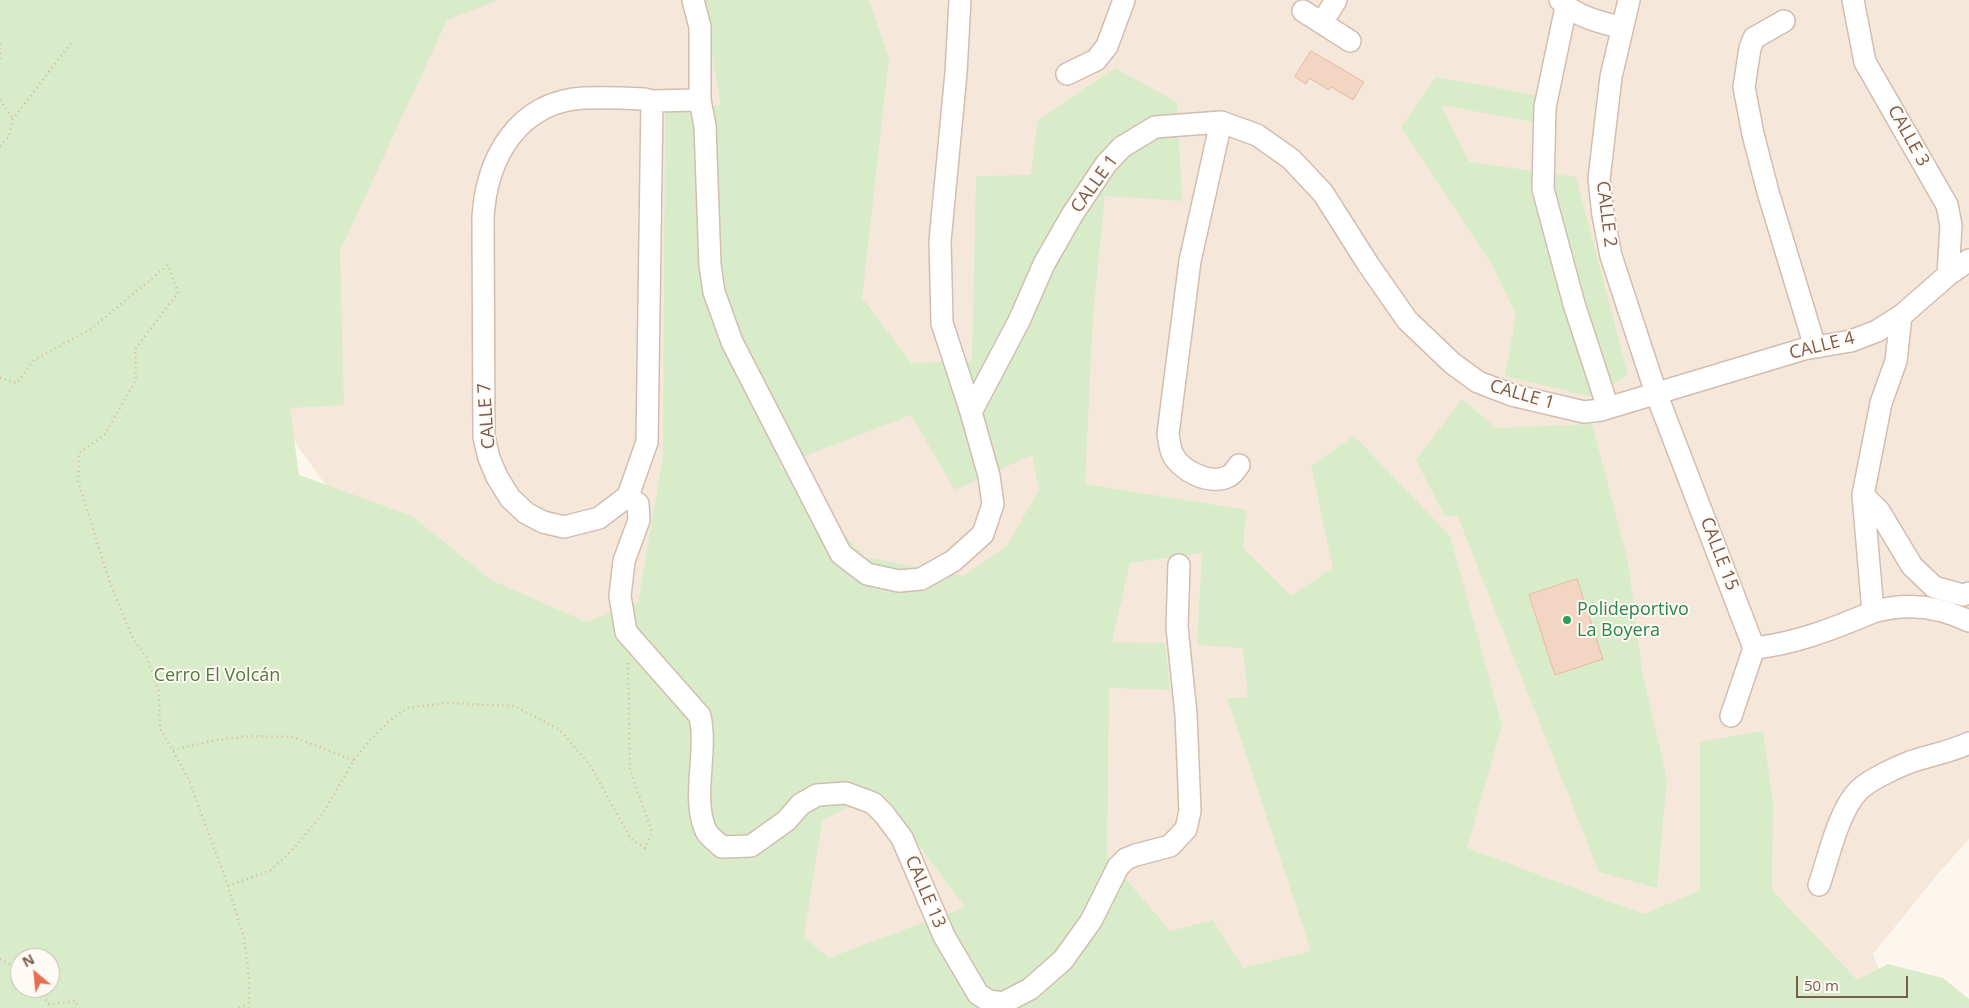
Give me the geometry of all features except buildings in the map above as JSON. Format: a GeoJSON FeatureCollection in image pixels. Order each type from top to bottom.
{"type":"FeatureCollection","features":[{"type":"Feature","properties":{"kind":"street"},"geometry":{"type":"LineString","coordinates":[[693,0],[700,27],[700,100],[705,126],[710,265],[714,292],[732,342],[841,554],[866,574],[898,581],[921,579],[953,561],[983,534],[993,504],[989,476],[971,412],[942,323],[940,241],[956,73],[960,0]]}},
{"type":"Feature","properties":{"kind":"street"},"geometry":{"type":"LineString","coordinates":[[1067,74],[1096,60],[1107,46],[1124,0]]}},
{"type":"Feature","properties":{"kind":"street"},"geometry":{"type":"LineString","coordinates":[[1322,23],[1336,0]]}},
{"type":"Feature","properties":{"kind":"street","name":"CALLE 2"},"geometry":{"type":"LineString","coordinates":[[1629,0],[1621,27],[1612,77],[1600,170],[1602,206],[1611,256],[1656,393]]}},
{"type":"Feature","properties":{"kind":"street","name":"CALLE 3"},"geometry":{"type":"LineString","coordinates":[[1853,0],[1864,62],[1947,205],[1951,224],[1948,275]]}},
{"type":"Feature","properties":{"kind":"street"},"geometry":{"type":"LineString","coordinates":[[1608,408],[1574,304],[1543,189],[1545,107],[1563,4],[1602,23],[1621,27]]}},
{"type":"Feature","properties":{"kind":"street"},"geometry":{"type":"LineString","coordinates":[[1303,11],[1350,41]]}},
{"type":"Feature","properties":{"kind":"street"},"geometry":{"type":"LineString","coordinates":[[1784,21],[1754,38],[1750,48],[1744,87],[1753,134],[1766,182],[1815,347]]}},
{"type":"Feature","properties":{"kind":"street","name":"CALLE 7"},"geometry":{"type":"LineString","coordinates":[[628,496],[598,518],[580,525],[564,527],[543,522],[526,513],[510,498],[497,477],[484,437],[483,216],[485,194],[498,156],[522,123],[561,102],[583,98],[645,99],[652,101],[700,100]]}},
{"type":"Feature","properties":{"kind":"street"},"geometry":{"type":"LineString","coordinates":[[628,496],[647,442],[652,101]]}},
{"type":"Feature","properties":{"kind":"street"},"geometry":{"type":"LineString","coordinates":[[1221,122],[1190,261],[1168,434],[1172,453],[1182,465],[1197,474],[1214,480],[1230,476],[1240,465]]}},
{"type":"Feature","properties":{"kind":"street","name":"CALLE 1"},"geometry":{"type":"LineString","coordinates":[[971,412],[1019,321],[1044,264],[1072,215],[1106,164],[1122,147],[1155,127],[1221,122],[1257,135],[1297,166],[1323,193],[1368,264],[1407,320],[1452,363],[1478,382],[1512,395],[1584,412],[1608,408],[1656,393]]}},
{"type":"Feature","properties":{"kind":"street","name":"CALLE 4"},"geometry":{"type":"LineString","coordinates":[[1656,393],[1815,347],[1851,341],[1877,331],[1901,316],[1948,275],[1969,260]]}},
{"type":"Feature","properties":{"kind":"street"},"geometry":{"type":"LineString","coordinates":[[1873,612],[1863,495],[1881,403],[1896,361],[1901,316]]}},
{"type":"Feature","properties":{"kind":"street","name":"CALLE 15"},"geometry":{"type":"LineString","coordinates":[[1656,393],[1754,648]]}},
{"type":"Feature","properties":{"kind":"street"},"geometry":{"type":"LineString","coordinates":[[1863,495],[1879,512],[1912,566],[1934,588],[1963,595],[1969,593]]}},
{"type":"Feature","properties":{"kind":"street","name":"CALLE 13"},"geometry":{"type":"LineString","coordinates":[[628,496],[638,504],[639,520],[624,561],[620,596],[626,632],[700,716],[703,731],[702,772],[698,800],[706,832],[722,847],[751,846],[786,821],[801,804],[818,795],[846,793],[873,803],[902,838],[944,936],[978,994],[989,1001],[1003,1003],[1030,990],[1063,960],[1091,921],[1118,868],[1126,859],[1170,846],[1186,829],[1190,812],[1186,714],[1177,627],[1179,565]]}},
{"type":"Feature","properties":{"kind":"street"},"geometry":{"type":"LineString","coordinates":[[1730,716],[1754,648],[1780,645],[1839,627],[1873,612],[1891,607],[1913,606],[1951,612],[1969,622]]}},
{"type":"Feature","properties":{"kind":"street"},"geometry":{"type":"LineString","coordinates":[[1819,885],[1842,816],[1860,790],[1906,764],[1931,754],[1957,749],[1969,743]]}},
{"type":"Feature","properties":{"kind":"path"},"geometry":{"type":"LineString","coordinates":[[0,146],[8,138],[14,119],[72,42]]}},
{"type":"Feature","properties":{"kind":"path"},"geometry":{"type":"LineString","coordinates":[[0,43],[0,60]]}},
{"type":"Feature","properties":{"kind":"path"},"geometry":{"type":"LineString","coordinates":[[0,100],[14,119]]}},
{"type":"Feature","properties":{"kind":"path"},"geometry":{"type":"LineString","coordinates":[[0,378],[17,384],[34,360],[91,329],[168,265],[178,293],[135,349],[136,380],[105,434],[78,453],[78,481],[109,580],[133,639],[148,658],[159,692],[160,728],[190,780],[228,886],[244,938],[249,977],[248,1006],[239,1008]]}},
{"type":"Feature","properties":{"kind":"path"},"geometry":{"type":"LineString","coordinates":[[228,886],[271,870],[295,846],[323,813],[354,760],[369,741],[407,708],[447,703],[514,706],[560,729],[590,765],[631,839],[646,848],[652,832],[630,770],[628,660]]}},
{"type":"Feature","properties":{"kind":"path"},"geometry":{"type":"LineString","coordinates":[[173,750],[216,740],[250,736],[293,737],[354,760]]}},
{"type":"Feature","properties":{"kind":"path"},"geometry":{"type":"LineString","coordinates":[[44,998],[49,1004],[76,1001],[78,1008]]}},
{"type":"Feature","properties":{"kind":"shaded area"},"geometry":{"type":"Polygon","coordinates":[[[415,0],[1969,0],[1969,839],[1873,954],[1883,980],[1830,1008],[779,1008],[336,500],[297,445],[282,413],[280,205],[415,0]]]}},
{"type":"Feature","properties":{"kind":"green space","name":"Cerro El Volcán"},"geometry":{"type":"Polygon","coordinates":[[[0,0],[499,0],[447,20],[340,251],[344,405],[290,408],[299,475],[412,516],[491,580],[586,622],[638,603],[663,456],[665,111],[721,105],[702,0],[869,0],[889,59],[862,298],[911,363],[972,361],[976,176],[1031,175],[1038,120],[1115,68],[1177,102],[1182,201],[1105,196],[1093,315],[1085,484],[1246,510],[1243,548],[1291,596],[1333,568],[1311,466],[1354,436],[1450,536],[1502,725],[1467,848],[1643,914],[1700,891],[1700,742],[1763,731],[1773,803],[1772,890],[1857,980],[1888,964],[1943,978],[1969,999],[1969,1008],[0,1008],[0,0]],[[911,415],[780,466],[865,557],[963,576],[1007,546],[1039,489],[1032,455],[955,490],[911,415]],[[1202,553],[1130,563],[1112,642],[1165,643],[1170,690],[1109,688],[1107,857],[1170,931],[1213,920],[1243,968],[1311,951],[1227,698],[1248,697],[1243,648],[1197,645],[1202,553]],[[878,791],[822,821],[804,937],[829,958],[965,907],[878,791]]]}},
{"type":"Feature","properties":{"kind":"green space"},"geometry":{"type":"Polygon","coordinates":[[[1436,77],[1540,96],[1534,122],[1441,105],[1469,162],[1576,177],[1628,374],[1593,397],[1505,376],[1516,315],[1492,265],[1401,127],[1436,77]]]}},
{"type":"Feature","properties":{"kind":"green space","name":"Polideportivo La Boyera"},"geometry":{"type":"Polygon","coordinates":[[[1462,399],[1496,428],[1592,424],[1628,561],[1642,671],[1667,779],[1657,888],[1599,872],[1458,517],[1444,515],[1416,460],[1462,399]]]}},
{"type":"Feature","properties":{"kind":"place","name":"Polideportivo La Boyera"},"geometry":{"type":"Point","coordinates":[1567,620]}}]}
